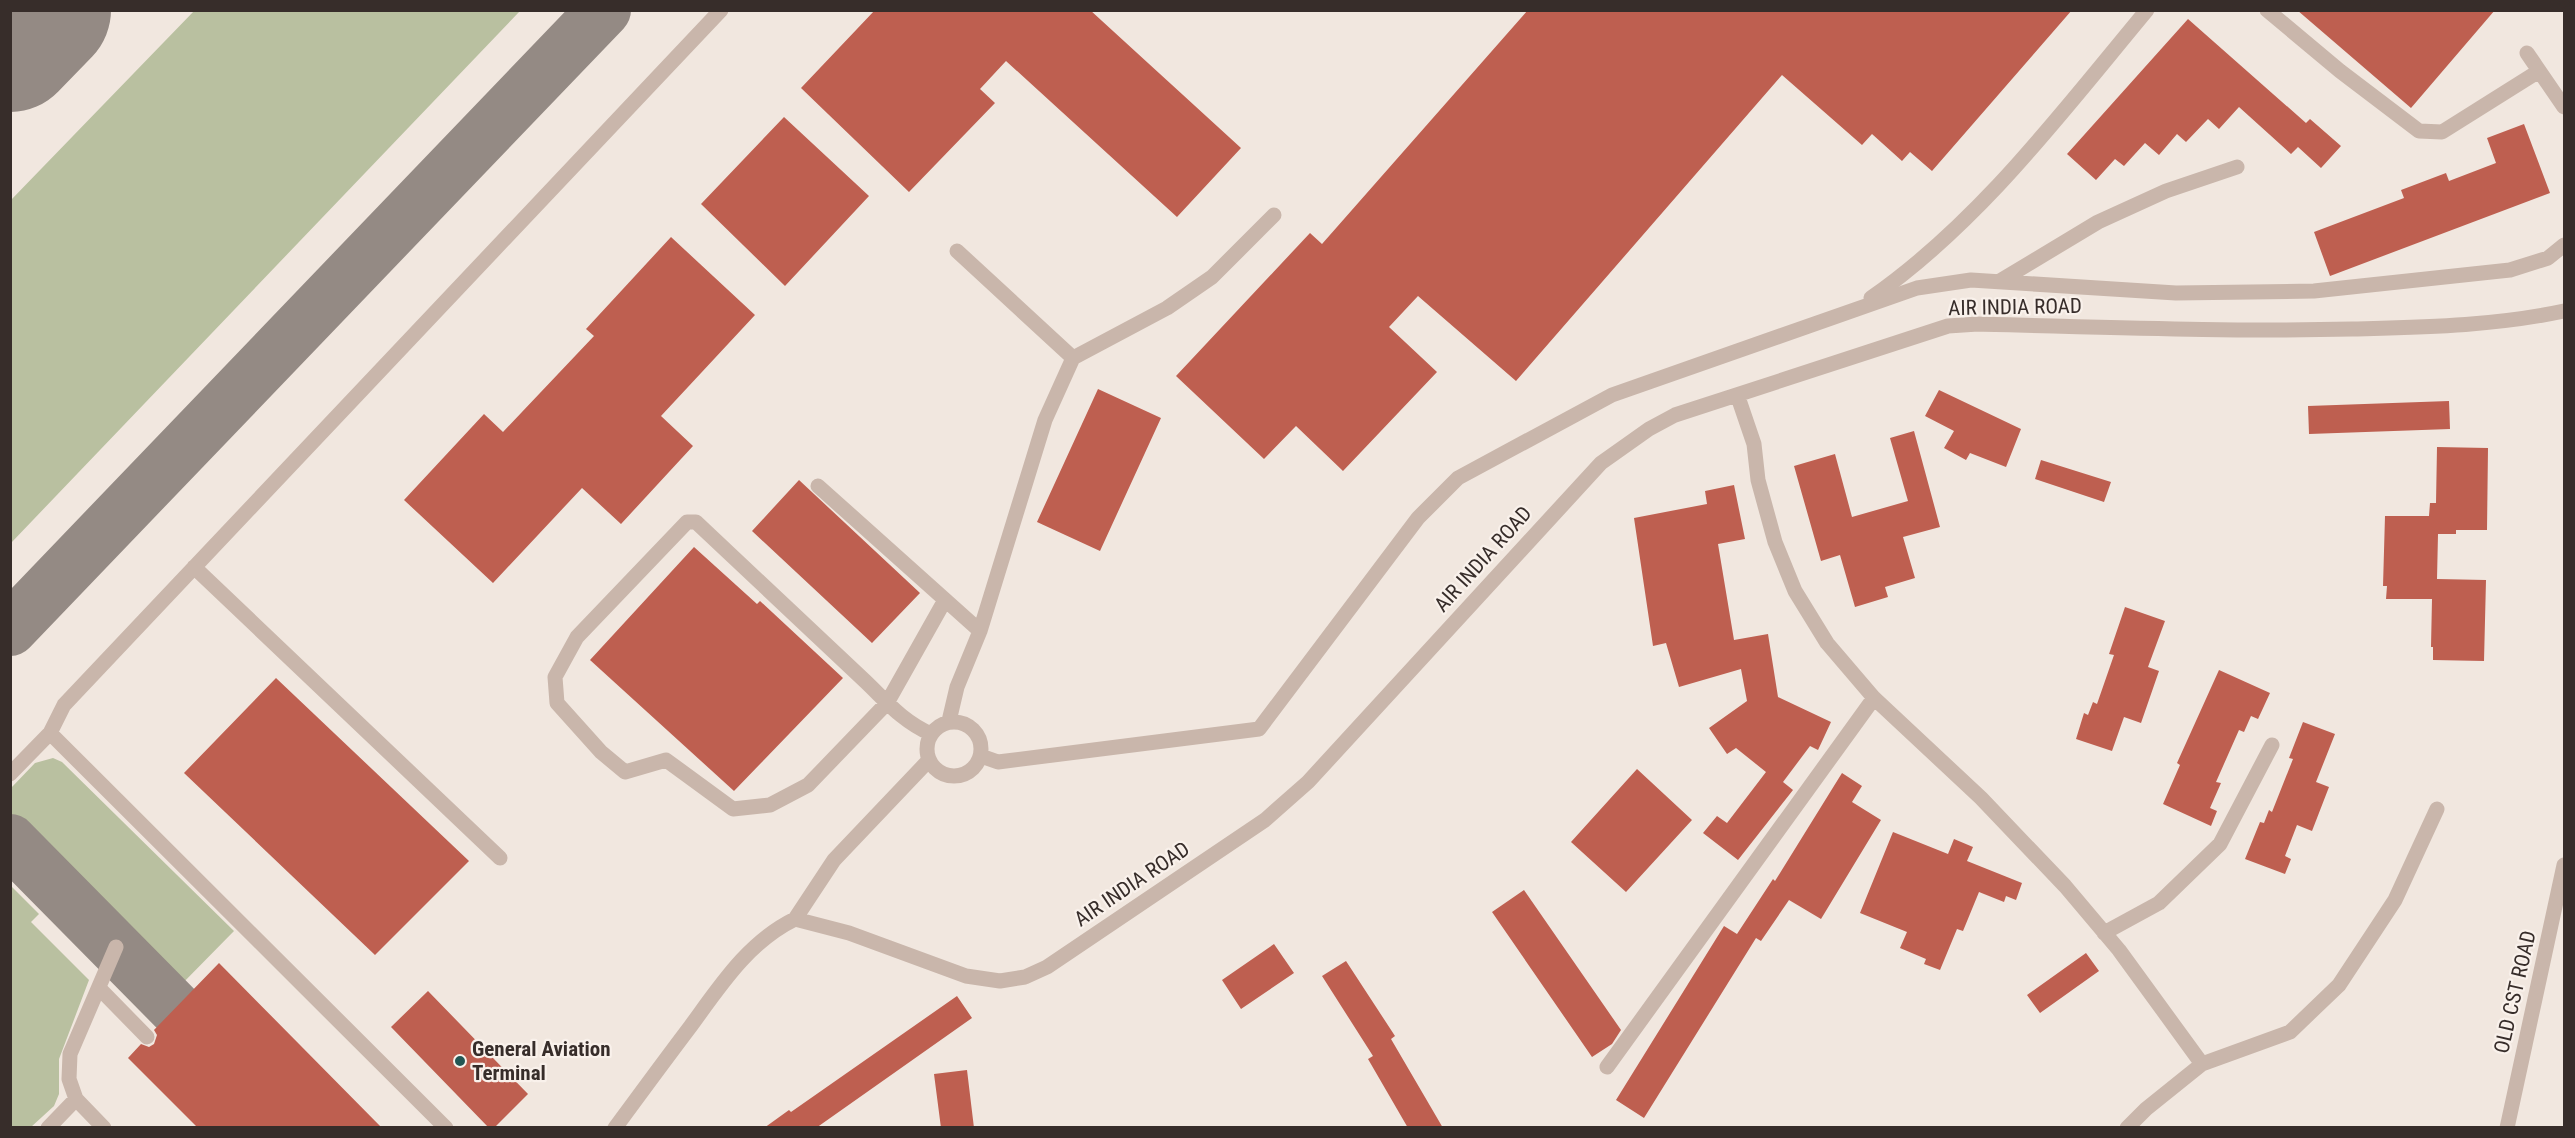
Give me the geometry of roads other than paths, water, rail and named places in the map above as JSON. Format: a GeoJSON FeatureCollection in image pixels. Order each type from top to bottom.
{"type":"FeatureCollection","features":[{"type":"Feature","properties":{"kind":"street"},"geometry":{"type":"LineString","coordinates":[[10,774],[50,733],[64,705],[721,10]]}},
{"type":"Feature","properties":{"kind":"street"},"geometry":{"type":"LineString","coordinates":[[1853,310],[1904,275],[2013,170],[2147,10]]}},
{"type":"Feature","properties":{"kind":"street"},"geometry":{"type":"LineString","coordinates":[[2267,10],[2340,71],[2419,131],[2442,132],[2539,71]]}},
{"type":"Feature","properties":{"kind":"street"},"geometry":{"type":"LineString","coordinates":[[2527,53],[2565,107]]}},
{"type":"Feature","properties":{"kind":"street"},"geometry":{"type":"LineString","coordinates":[[2000,281],[2098,222],[2166,191],[2237,167]]}},
{"type":"Feature","properties":{"kind":"street"},"geometry":{"type":"LineString","coordinates":[[949,722],[957,687],[980,631],[1045,420],[1073,358],[1167,308],[1212,277],[1274,215]]}},
{"type":"Feature","properties":{"kind":"street"},"geometry":{"type":"LineString","coordinates":[[981,756],[998,762],[1259,729],[1418,518],[1458,478],[1612,395],[1917,288],[1971,280],[2176,293],[2313,291],[2510,270],[2548,258],[2565,245]]}},
{"type":"Feature","properties":{"kind":"street"},"geometry":{"type":"LineString","coordinates":[[957,251],[1073,358]]}},
{"type":"Feature","properties":{"kind":"street","name":"AIR INDIA ROAD"},"geometry":{"type":"LineString","coordinates":[[795,919],[849,933],[966,976],[1000,981],[1025,977],[1047,967],[1265,820],[1308,782],[1601,463],[1649,429],[1675,415],[1738,397],[1948,326],[1978,324],[2235,331],[2419,327],[2514,321],[2565,311]]}},
{"type":"Feature","properties":{"kind":"street"},"geometry":{"type":"LineString","coordinates":[[1738,397],[1754,444],[1758,480],[1774,542],[1795,591],[1827,643],[1874,698],[1981,798],[2065,886],[2104,933],[2202,1064]]}},
{"type":"Feature","properties":{"kind":"street"},"geometry":{"type":"LineString","coordinates":[[818,486],[980,631]]}},
{"type":"Feature","properties":{"kind":"street"},"geometry":{"type":"LineString","coordinates":[[931,734],[908,723],[887,703],[696,522],[687,522],[577,637],[555,677],[557,703],[601,752],[625,772],[666,760],[733,809],[770,805],[808,785],[887,703],[945,600]]}},
{"type":"Feature","properties":{"kind":"street"},"geometry":{"type":"LineString","coordinates":[[194,567],[500,858]]}},
{"type":"Feature","properties":{"kind":"street"},"geometry":{"type":"LineString","coordinates":[[1607,1067],[1874,698]]}},
{"type":"Feature","properties":{"kind":"street"},"geometry":{"type":"LineString","coordinates":[[949,722],[961,722],[975,730],[982,746],[981,756],[969,772],[955,776],[935,769],[929,760],[926,745],[937,727],[949,722]]}},
{"type":"Feature","properties":{"kind":"street"},"geometry":{"type":"LineString","coordinates":[[50,733],[446,1127]]}},
{"type":"Feature","properties":{"kind":"street"},"geometry":{"type":"LineString","coordinates":[[2104,933],[2159,903],[2220,844],[2272,745]]}},
{"type":"Feature","properties":{"kind":"street"},"geometry":{"type":"LineString","coordinates":[[615,1128],[734,968],[761,940],[776,928],[795,919],[834,860],[929,760]]}},
{"type":"Feature","properties":{"kind":"street"},"geometry":{"type":"LineString","coordinates":[[2127,1128],[2146,1109],[2202,1064],[2290,1032],[2339,985],[2396,900],[2437,809]]}},
{"type":"Feature","properties":{"kind":"street","name":"OLD CST ROAD"},"geometry":{"type":"LineString","coordinates":[[2507,1128],[2565,866]]}},
{"type":"Feature","properties":{"kind":"street"},"geometry":{"type":"LineString","coordinates":[[104,1128],[76,1099],[69,1079],[70,1054],[116,947]]}},
{"type":"Feature","properties":{"kind":"street"},"geometry":{"type":"LineString","coordinates":[[99,988],[147,1037]]}},
{"type":"Feature","properties":{"kind":"street"},"geometry":{"type":"LineString","coordinates":[[48,1128],[76,1099]]}},
{"type":"Feature","properties":{"kind":"place","name":"General Aviation Terminal"},"geometry":{"type":"Point","coordinates":[460,1061]}}]}
